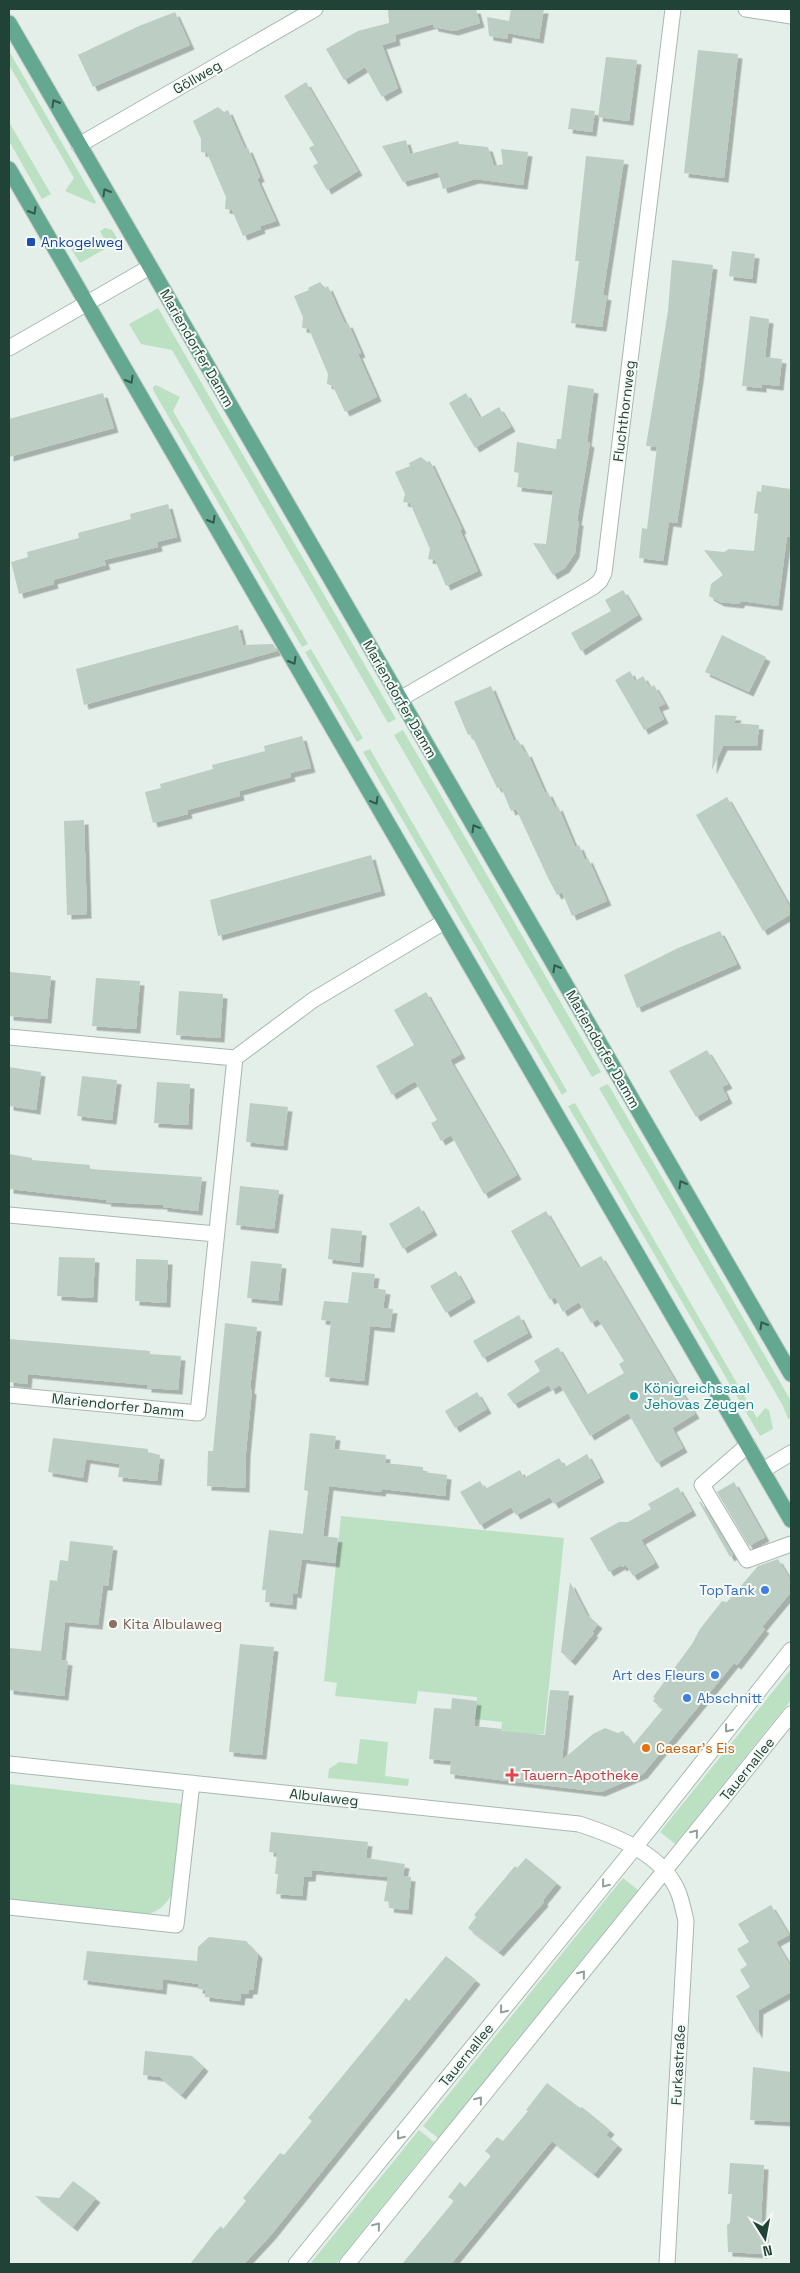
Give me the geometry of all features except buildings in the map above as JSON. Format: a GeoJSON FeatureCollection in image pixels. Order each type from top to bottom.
{"type":"FeatureCollection","features":[{"type":"Feature","properties":{"kind":"main road","name":"Mariendorfer Damm"},"geometry":{"type":"LineString","coordinates":[[9,23],[791,1374]]}},
{"type":"Feature","properties":{"kind":"main road"},"geometry":{"type":"LineString","coordinates":[[9,169],[791,1520]]}},
{"type":"Feature","properties":{"kind":"street","name":"Göllweg"},"geometry":{"type":"LineString","coordinates":[[79,145],[315,9]]}},
{"type":"Feature","properties":{"kind":"street","name":"Fluchthornweg"},"geometry":{"type":"LineString","coordinates":[[400,699],[593,588],[600,581],[604,573],[673,9]]}},
{"type":"Feature","properties":{"kind":"street"},"geometry":{"type":"LineString","coordinates":[[746,9],[791,16]]}},
{"type":"Feature","properties":{"kind":"street"},"geometry":{"type":"LineString","coordinates":[[9,348],[150,266]]}},
{"type":"Feature","properties":{"kind":"street"},"geometry":{"type":"LineString","coordinates":[[9,1037],[236,1058],[312,1000],[444,922]]}},
{"type":"Feature","properties":{"kind":"street","name":"Mariendorfer Damm"},"geometry":{"type":"LineString","coordinates":[[9,1395],[198,1413],[236,1058]]}},
{"type":"Feature","properties":{"kind":"street"},"geometry":{"type":"LineString","coordinates":[[9,1215],[216,1234]]}},
{"type":"Feature","properties":{"kind":"street"},"geometry":{"type":"LineString","coordinates":[[748,1444],[702,1485],[747,1560],[791,1544]]}},
{"type":"Feature","properties":{"kind":"street"},"geometry":{"type":"LineString","coordinates":[[763,1470],[791,1453]]}},
{"type":"Feature","properties":{"kind":"street","name":"Tauernallee"},"geometry":{"type":"LineString","coordinates":[[296,2264],[636,1846],[791,1650]]}},
{"type":"Feature","properties":{"kind":"street","name":"Tauernallee"},"geometry":{"type":"LineString","coordinates":[[347,2264],[791,1714]]}},
{"type":"Feature","properties":{"kind":"street","name":"Albulaweg"},"geometry":{"type":"LineString","coordinates":[[9,1764],[579,1824],[618,1837],[636,1846]]}},
{"type":"Feature","properties":{"kind":"street"},"geometry":{"type":"LineString","coordinates":[[9,1908],[176,1925],[192,1783]]}},
{"type":"Feature","properties":{"kind":"street"},"geometry":{"type":"LineString","coordinates":[[636,1846],[664,1871]]}},
{"type":"Feature","properties":{"kind":"street","name":"Furkastraße"},"geometry":{"type":"LineString","coordinates":[[664,1871],[678,1892],[686,1921],[667,2264]]}},
{"type":"Feature","properties":{"kind":"green space"},"geometry":{"type":"Polygon","coordinates":[[[9,51],[96,202],[95,204],[65,191],[74,178],[9,65],[9,51]]]}},
{"type":"Feature","properties":{"kind":"green space"},"geometry":{"type":"Polygon","coordinates":[[[9,122],[51,194],[42,199],[9,141],[9,122]]]}},
{"type":"Feature","properties":{"kind":"green space"},"geometry":{"type":"Polygon","coordinates":[[[105,228],[112,230],[119,241],[80,263],[70,247],[78,242],[106,243],[100,231],[105,228]]]}},
{"type":"Feature","properties":{"kind":"green space"},"geometry":{"type":"Polygon","coordinates":[[[158,308],[396,719],[388,723],[172,350],[141,344],[129,324],[158,308]]]}},
{"type":"Feature","properties":{"kind":"green space"},"geometry":{"type":"Polygon","coordinates":[[[156,385],[180,397],[173,411],[308,644],[302,647],[153,390],[153,387],[156,385]]]}},
{"type":"Feature","properties":{"kind":"green space"},"geometry":{"type":"Polygon","coordinates":[[[311,649],[363,738],[357,742],[305,652],[311,649]]]}},
{"type":"Feature","properties":{"kind":"green space"},"geometry":{"type":"Polygon","coordinates":[[[403,730],[601,1072],[592,1077],[394,735],[403,730]]]}},
{"type":"Feature","properties":{"kind":"green space"},"geometry":{"type":"Polygon","coordinates":[[[370,749],[567,1091],[562,1095],[363,752],[370,749]]]}},
{"type":"Feature","properties":{"kind":"green space"},"geometry":{"type":"Polygon","coordinates":[[[608,1084],[791,1401],[791,1418],[788,1419],[783,1406],[599,1088],[608,1084]]]}},
{"type":"Feature","properties":{"kind":"green space"},"geometry":{"type":"Polygon","coordinates":[[[575,1103],[757,1418],[765,1408],[769,1410],[773,1429],[760,1436],[568,1106],[575,1103]]]}},
{"type":"Feature","properties":{"kind":"green space"},"geometry":{"type":"Polygon","coordinates":[[[341,1516],[564,1538],[544,1734],[501,1735],[502,1722],[475,1719],[477,1697],[418,1691],[416,1704],[335,1696],[337,1683],[324,1681],[341,1516]]]}},
{"type":"Feature","properties":{"kind":"green space"},"geometry":{"type":"Polygon","coordinates":[[[791,1669],[791,1700],[675,1844],[660,1832],[791,1669]]]}},
{"type":"Feature","properties":{"kind":"green space"},"geometry":{"type":"Polygon","coordinates":[[[360,1739],[388,1742],[385,1776],[409,1779],[408,1786],[328,1778],[329,1769],[339,1762],[357,1764],[360,1739]]]}},
{"type":"Feature","properties":{"kind":"green space"},"geometry":{"type":"Polygon","coordinates":[[[9,1784],[183,1804],[175,1886],[166,1903],[152,1913],[139,1916],[9,1903],[9,1784]]]}},
{"type":"Feature","properties":{"kind":"green space"},"geometry":{"type":"Polygon","coordinates":[[[623,1878],[638,1890],[438,2138],[423,2126],[623,1878]]]}},
{"type":"Feature","properties":{"kind":"green space"},"geometry":{"type":"Polygon","coordinates":[[[419,2130],[434,2142],[336,2264],[310,2264],[419,2130]]]}},
{"type":"Feature","properties":{"kind":"place","name":"Ankogelweg"},"geometry":{"type":"Point","coordinates":[31,242]}},
{"type":"Feature","properties":{"kind":"place","name":"Königreichssaal Jehovas Zeugen"},"geometry":{"type":"Point","coordinates":[634,1396]}},
{"type":"Feature","properties":{"kind":"place","name":"TopTank"},"geometry":{"type":"Point","coordinates":[765,1590]}},
{"type":"Feature","properties":{"kind":"place","name":"Kita Albulaweg"},"geometry":{"type":"Point","coordinates":[113,1624]}},
{"type":"Feature","properties":{"kind":"place","name":"Art des Fleurs"},"geometry":{"type":"Point","coordinates":[715,1675]}},
{"type":"Feature","properties":{"kind":"place","name":"Abschnitt"},"geometry":{"type":"Point","coordinates":[687,1698]}},
{"type":"Feature","properties":{"kind":"place","name":"Caesar's Eis"},"geometry":{"type":"Point","coordinates":[646,1748]}},
{"type":"Feature","properties":{"kind":"place","name":"Tauern-Apotheke"},"geometry":{"type":"Point","coordinates":[512,1775]}}]}
